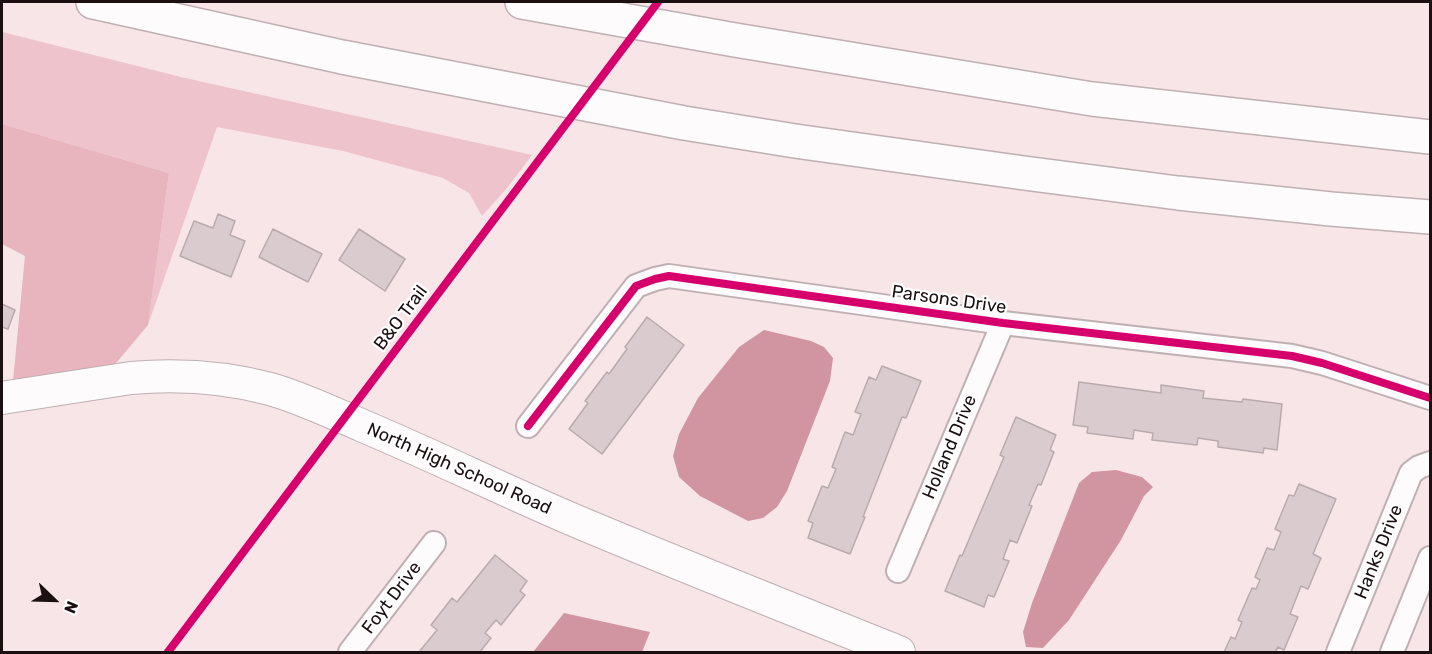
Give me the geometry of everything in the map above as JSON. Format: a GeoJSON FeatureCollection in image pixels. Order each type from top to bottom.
{"type":"FeatureCollection","features":[{"type":"Feature","properties":{"kind":"highway"},"geometry":{"type":"LineString","coordinates":[[93,2],[342,57],[684,123],[795,141],[1178,193],[1431,217]]}},
{"type":"Feature","properties":{"kind":"highway"},"geometry":{"type":"LineString","coordinates":[[522,2],[1092,99],[1431,137]]}},
{"type":"Feature","properties":{"kind":"street","name":"Parsons Drive"},"geometry":{"type":"LineString","coordinates":[[528,426],[633,290],[641,284],[659,278],[678,277],[1003,323],[1292,356],[1322,363],[1431,398]]}},
{"type":"Feature","properties":{"kind":"street","name":"Holland Drive"},"geometry":{"type":"LineString","coordinates":[[898,571],[1003,323]]}},
{"type":"Feature","properties":{"kind":"street","name":"North High School Road"},"geometry":{"type":"LineString","coordinates":[[2,398],[152,376],[227,380],[288,394],[582,524],[899,652]]}},
{"type":"Feature","properties":{"kind":"street","name":"Hanks Drive"},"geometry":{"type":"LineString","coordinates":[[1338,652],[1412,472],[1419,467],[1431,464]]}},
{"type":"Feature","properties":{"kind":"street","name":"Foyt Drive"},"geometry":{"type":"LineString","coordinates":[[350,652],[434,543]]}},
{"type":"Feature","properties":{"kind":"street"},"geometry":{"type":"LineString","coordinates":[[1392,652],[1431,558]]}},
{"type":"Feature","properties":{"kind":"shaded area"},"geometry":{"type":"Polygon","coordinates":[[[2,32],[185,78],[532,155],[482,216],[469,193],[443,178],[343,151],[217,127],[148,325],[169,173],[2,124],[2,32]]]}},
{"type":"Feature","properties":{"kind":"shaded area"},"geometry":{"type":"Polygon","coordinates":[[[2,124],[169,173],[148,325],[112,368],[13,381],[25,256],[2,244],[2,124]]]}},
{"type":"Feature","properties":{"kind":"shaded area"},"geometry":{"type":"Polygon","coordinates":[[[764,330],[811,341],[824,347],[833,358],[830,381],[787,491],[777,507],[763,518],[748,521],[700,496],[679,477],[673,456],[679,434],[698,398],[739,347],[764,330]]]}},
{"type":"Feature","properties":{"kind":"shaded area"},"geometry":{"type":"Polygon","coordinates":[[[1116,470],[1142,477],[1153,487],[1144,496],[1121,540],[1069,620],[1043,648],[1026,647],[1023,632],[1032,603],[1079,483],[1092,472],[1116,470]]]}},
{"type":"Feature","properties":{"kind":"shaded area"},"geometry":{"type":"Polygon","coordinates":[[[564,613],[650,632],[642,652],[533,652],[564,613]]]}},
{"type":"Feature","properties":{"kind":"building"},"geometry":{"type":"Polygon","coordinates":[[[218,214],[235,221],[230,235],[245,241],[231,277],[180,256],[194,221],[213,228],[218,214]]]}},
{"type":"Feature","properties":{"kind":"building"},"geometry":{"type":"Polygon","coordinates":[[[273,229],[322,254],[308,282],[259,257],[273,229]]]}},
{"type":"Feature","properties":{"kind":"building"},"geometry":{"type":"Polygon","coordinates":[[[359,229],[405,259],[385,291],[339,260],[359,229]]]}},
{"type":"Feature","properties":{"kind":"building"},"geometry":{"type":"Polygon","coordinates":[[[2,304],[15,310],[8,329],[2,327],[2,304]]]}},
{"type":"Feature","properties":{"kind":"building"},"geometry":{"type":"Polygon","coordinates":[[[647,317],[684,345],[602,454],[569,429],[588,403],[585,401],[607,372],[609,374],[647,317]]]}},
{"type":"Feature","properties":{"kind":"building"},"geometry":{"type":"Polygon","coordinates":[[[882,366],[921,381],[906,418],[902,417],[850,554],[808,538],[813,523],[808,521],[822,486],[828,488],[836,469],[832,467],[845,432],[853,435],[861,414],[855,412],[869,377],[876,380],[882,366]]]}},
{"type":"Feature","properties":{"kind":"building"},"geometry":{"type":"Polygon","coordinates":[[[1079,382],[1161,393],[1161,385],[1204,391],[1203,398],[1242,402],[1243,399],[1282,404],[1277,450],[1264,448],[1263,453],[1218,447],[1218,441],[1198,438],[1197,445],[1152,440],[1153,433],[1134,430],[1133,439],[1087,433],[1088,427],[1073,425],[1079,382]]]}},
{"type":"Feature","properties":{"kind":"building"},"geometry":{"type":"Polygon","coordinates":[[[1016,417],[1056,435],[1050,450],[1054,452],[1041,485],[1038,484],[1029,505],[1032,506],[1017,543],[1010,540],[1003,559],[1009,561],[994,597],[988,595],[984,607],[945,591],[1004,457],[1000,455],[1016,417]]]}},
{"type":"Feature","properties":{"kind":"building"},"geometry":{"type":"Polygon","coordinates":[[[1299,484],[1336,499],[1313,554],[1321,558],[1308,589],[1301,586],[1290,614],[1298,617],[1284,650],[1278,647],[1275,652],[1224,652],[1231,637],[1235,639],[1242,622],[1238,620],[1252,588],[1256,589],[1260,580],[1255,577],[1267,548],[1274,550],[1281,532],[1275,529],[1289,495],[1294,496],[1299,484]]]}},
{"type":"Feature","properties":{"kind":"building"},"geometry":{"type":"Polygon","coordinates":[[[495,555],[527,581],[520,591],[525,595],[501,625],[496,620],[485,633],[491,638],[480,652],[419,652],[437,630],[431,625],[452,598],[457,602],[495,555]]]}},
{"type":"Feature","properties":{"kind":"cycle path","name":"B&O Trail"},"geometry":{"type":"LineString","coordinates":[[168,652],[658,2]]}},
{"type":"Feature","properties":{"kind":"cycle path"},"geometry":{"type":"LineString","coordinates":[[528,426],[636,286],[669,276],[1003,323],[1292,356],[1322,363],[1430,398]]}}]}
